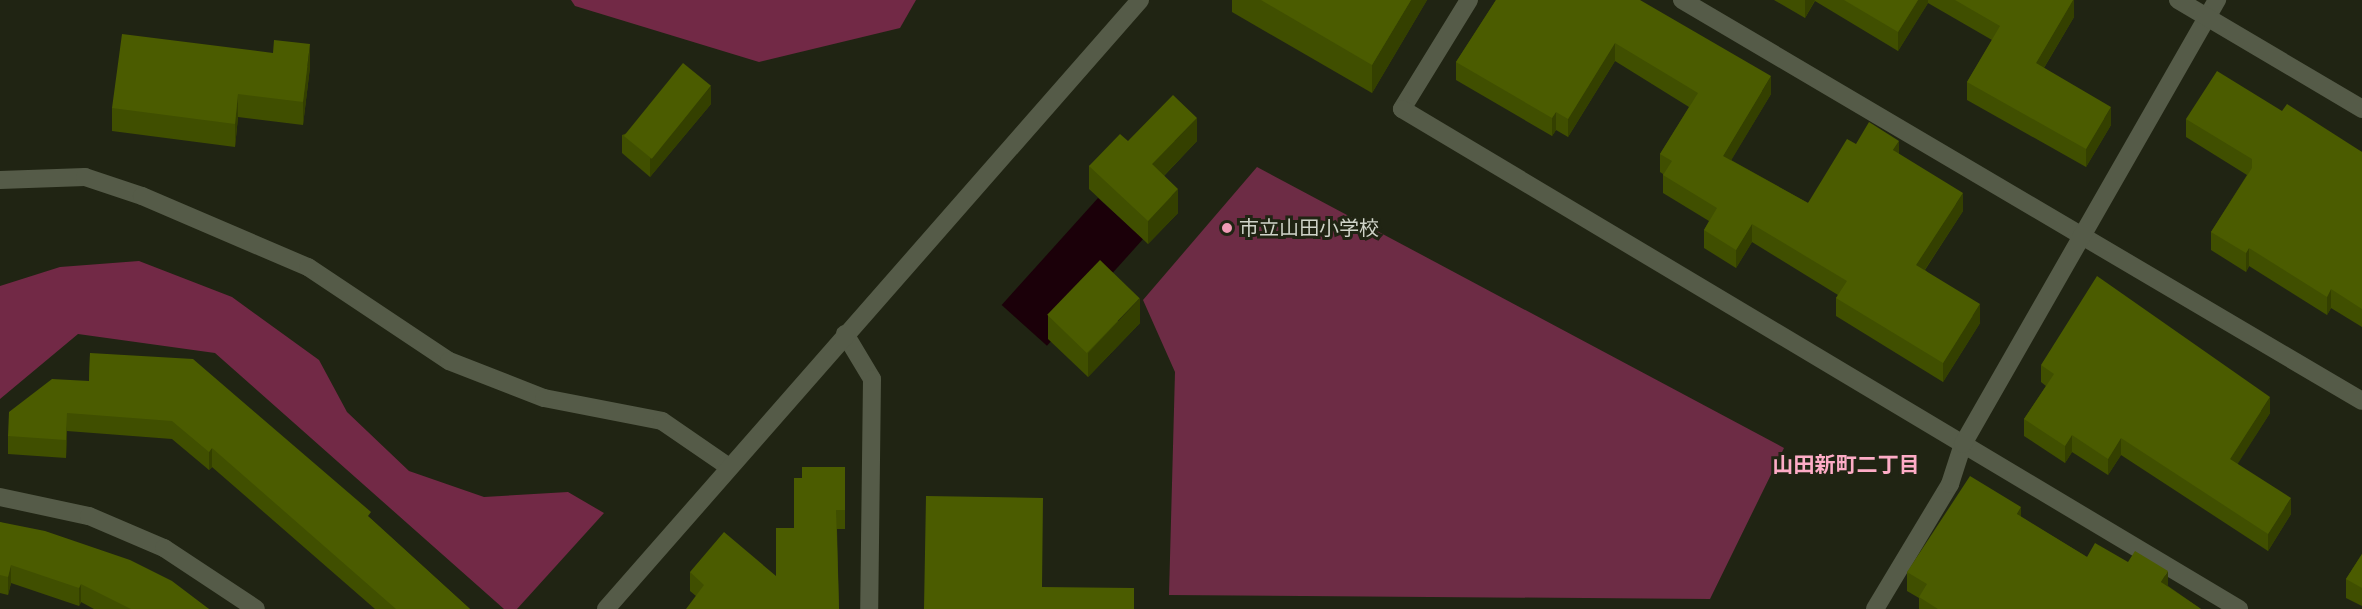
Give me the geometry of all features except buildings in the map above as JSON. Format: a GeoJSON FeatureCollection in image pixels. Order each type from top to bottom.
{"type":"FeatureCollection","features":[{"type":"Feature","properties":{"kind":"street"},"geometry":{"type":"LineString","coordinates":[[606,609],[1140,0]]}},
{"type":"Feature","properties":{"kind":"street"},"geometry":{"type":"LineString","coordinates":[[1469,0],[1402,109],[2239,609]]}},
{"type":"Feature","properties":{"kind":"street"},"geometry":{"type":"LineString","coordinates":[[1682,0],[2082,233],[2362,402]]}},
{"type":"Feature","properties":{"kind":"street"},"geometry":{"type":"LineString","coordinates":[[2178,0],[2362,109]]}},
{"type":"Feature","properties":{"kind":"street"},"geometry":{"type":"LineString","coordinates":[[1875,609],[1950,484],[1963,444],[2217,0]]}},
{"type":"Feature","properties":{"kind":"street"},"geometry":{"type":"LineString","coordinates":[[0,180],[85,177],[142,196],[308,267],[448,361],[544,398],[662,421],[729,467]]}},
{"type":"Feature","properties":{"kind":"street"},"geometry":{"type":"LineString","coordinates":[[845,334],[872,379],[869,609]]}},
{"type":"Feature","properties":{"kind":"street"},"geometry":{"type":"LineString","coordinates":[[0,497],[89,516],[164,548],[256,609]]}},
{"type":"Feature","properties":{"kind":"shaded area"},"geometry":{"type":"Polygon","coordinates":[[[571,0],[916,0],[900,28],[759,62],[575,6],[571,0]]]}},
{"type":"Feature","properties":{"kind":"shaded area"},"geometry":{"type":"Polygon","coordinates":[[[1257,167],[1784,448],[1710,599],[1169,595],[1175,372],[1143,300],[1257,167]]]}},
{"type":"Feature","properties":{"kind":"shaded area"},"geometry":{"type":"Polygon","coordinates":[[[1098,198],[1143,239],[1047,346],[1002,305],[1098,198]]]}},
{"type":"Feature","properties":{"kind":"shaded area"},"geometry":{"type":"Polygon","coordinates":[[[139,261],[232,297],[319,360],[347,412],[409,471],[484,497],[568,492],[604,513],[517,609],[504,609],[215,353],[78,334],[0,399],[0,286],[60,267],[139,261]]]}},
{"type":"Feature","properties":{"kind":"place","name":"市立山田小学校"},"geometry":{"type":"Point","coordinates":[1227,228]}},
{"type":"Feature","properties":{"kind":"district","name":"山田新町二丁目"},"geometry":{"type":"Point","coordinates":[1846,465]}}]}
